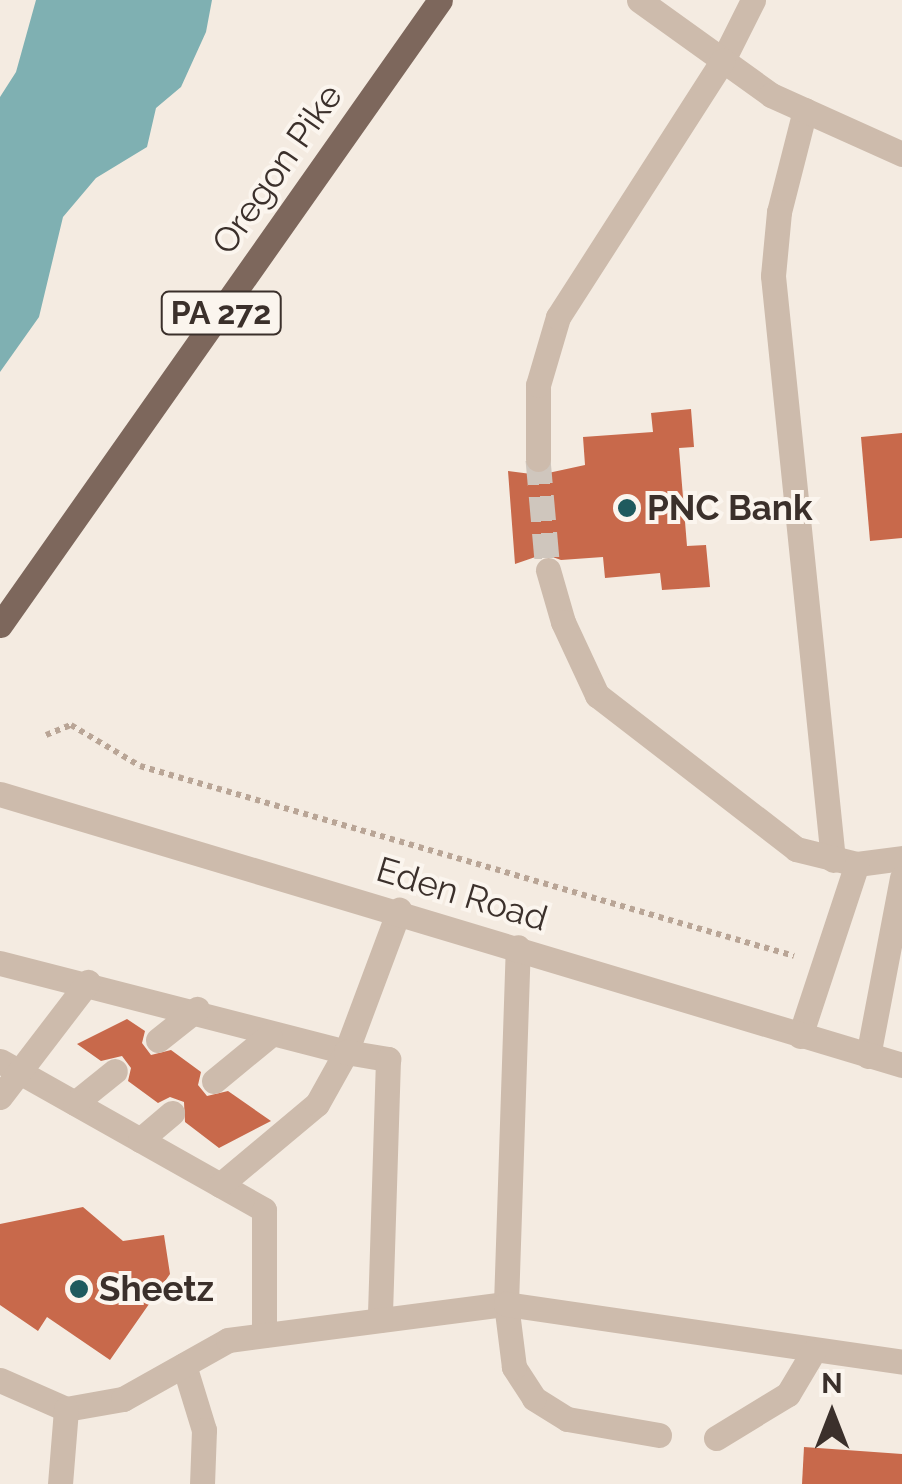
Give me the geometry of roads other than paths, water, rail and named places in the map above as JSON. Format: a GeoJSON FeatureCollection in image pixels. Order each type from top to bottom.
{"type":"FeatureCollection","features":[{"type":"Feature","properties":{"kind":"main road","name":"Oregon Pike"},"geometry":{"type":"LineString","coordinates":[[0,625],[440,0]]}},
{"type":"Feature","properties":{"kind":"street"},"geometry":{"type":"LineString","coordinates":[[639,0],[723,60],[805,110],[902,154]]}},
{"type":"Feature","properties":{"kind":"street"},"geometry":{"type":"LineString","coordinates":[[538,460],[538,385],[558,318],[723,60],[753,0]]}},
{"type":"Feature","properties":{"kind":"street"},"geometry":{"type":"LineString","coordinates":[[800,1036],[826,965],[845,862],[773,276],[779,212],[805,110]]}},
{"type":"Feature","properties":{"kind":"street"},"geometry":{"type":"LineString","coordinates":[[548,570],[563,622],[597,695],[796,849],[845,862],[902,858]]}},
{"type":"Feature","properties":{"kind":"street","name":"Eden Road"},"geometry":{"type":"LineString","coordinates":[[0,794],[399,910],[902,1066]]}},
{"type":"Feature","properties":{"kind":"street"},"geometry":{"type":"LineString","coordinates":[[868,1056],[902,878]]}},
{"type":"Feature","properties":{"kind":"street"},"geometry":{"type":"LineString","coordinates":[[220,1184],[317,1104],[346,1052],[399,910]]}},
{"type":"Feature","properties":{"kind":"street"},"geometry":{"type":"LineString","coordinates":[[518,947],[506,1304],[514,1367],[534,1398],[567,1419],[660,1436]]}},
{"type":"Feature","properties":{"kind":"street"},"geometry":{"type":"LineString","coordinates":[[0,963],[197,1009],[270,1035],[388,1059],[380,1320]]}},
{"type":"Feature","properties":{"kind":"street"},"geometry":{"type":"LineString","coordinates":[[0,1097],[10,1066],[88,982]]}},
{"type":"Feature","properties":{"kind":"street"},"geometry":{"type":"LineString","coordinates":[[158,1040],[197,1009]]}},
{"type":"Feature","properties":{"kind":"street"},"geometry":{"type":"LineString","coordinates":[[214,1081],[270,1035]]}},
{"type":"Feature","properties":{"kind":"street"},"geometry":{"type":"LineString","coordinates":[[10,1066],[264,1210],[264,1336]]}},
{"type":"Feature","properties":{"kind":"street"},"geometry":{"type":"LineString","coordinates":[[75,1103],[115,1071]]}},
{"type":"Feature","properties":{"kind":"street"},"geometry":{"type":"LineString","coordinates":[[140,1140],[172,1113]]}},
{"type":"Feature","properties":{"kind":"street"},"geometry":{"type":"LineString","coordinates":[[0,1380],[66,1409],[122,1400],[228,1340],[506,1304],[812,1352],[902,1362]]}},
{"type":"Feature","properties":{"kind":"street"},"geometry":{"type":"LineString","coordinates":[[716,1438],[788,1394],[812,1352]]}},
{"type":"Feature","properties":{"kind":"street"},"geometry":{"type":"LineString","coordinates":[[184,1365],[204,1430],[202,1484]]}},
{"type":"Feature","properties":{"kind":"street"},"geometry":{"type":"LineString","coordinates":[[60,1484],[66,1409]]}},
{"type":"Feature","properties":{"kind":"water"},"geometry":{"type":"Polygon","coordinates":[[[36,0],[212,0],[206,32],[181,87],[156,108],[147,147],[96,178],[63,217],[39,317],[0,372],[0,97],[16,72],[36,0]]]}},
{"type":"Feature","properties":{"kind":"tunnel"},"geometry":{"type":"LineString","coordinates":[[538,459],[548,570]]}},
{"type":"Feature","properties":{"kind":"place","name":"PNC Bank"},"geometry":{"type":"Point","coordinates":[627,508]}},
{"type":"Feature","properties":{"kind":"place","name":"Sheetz"},"geometry":{"type":"Point","coordinates":[79,1289]}}]}
